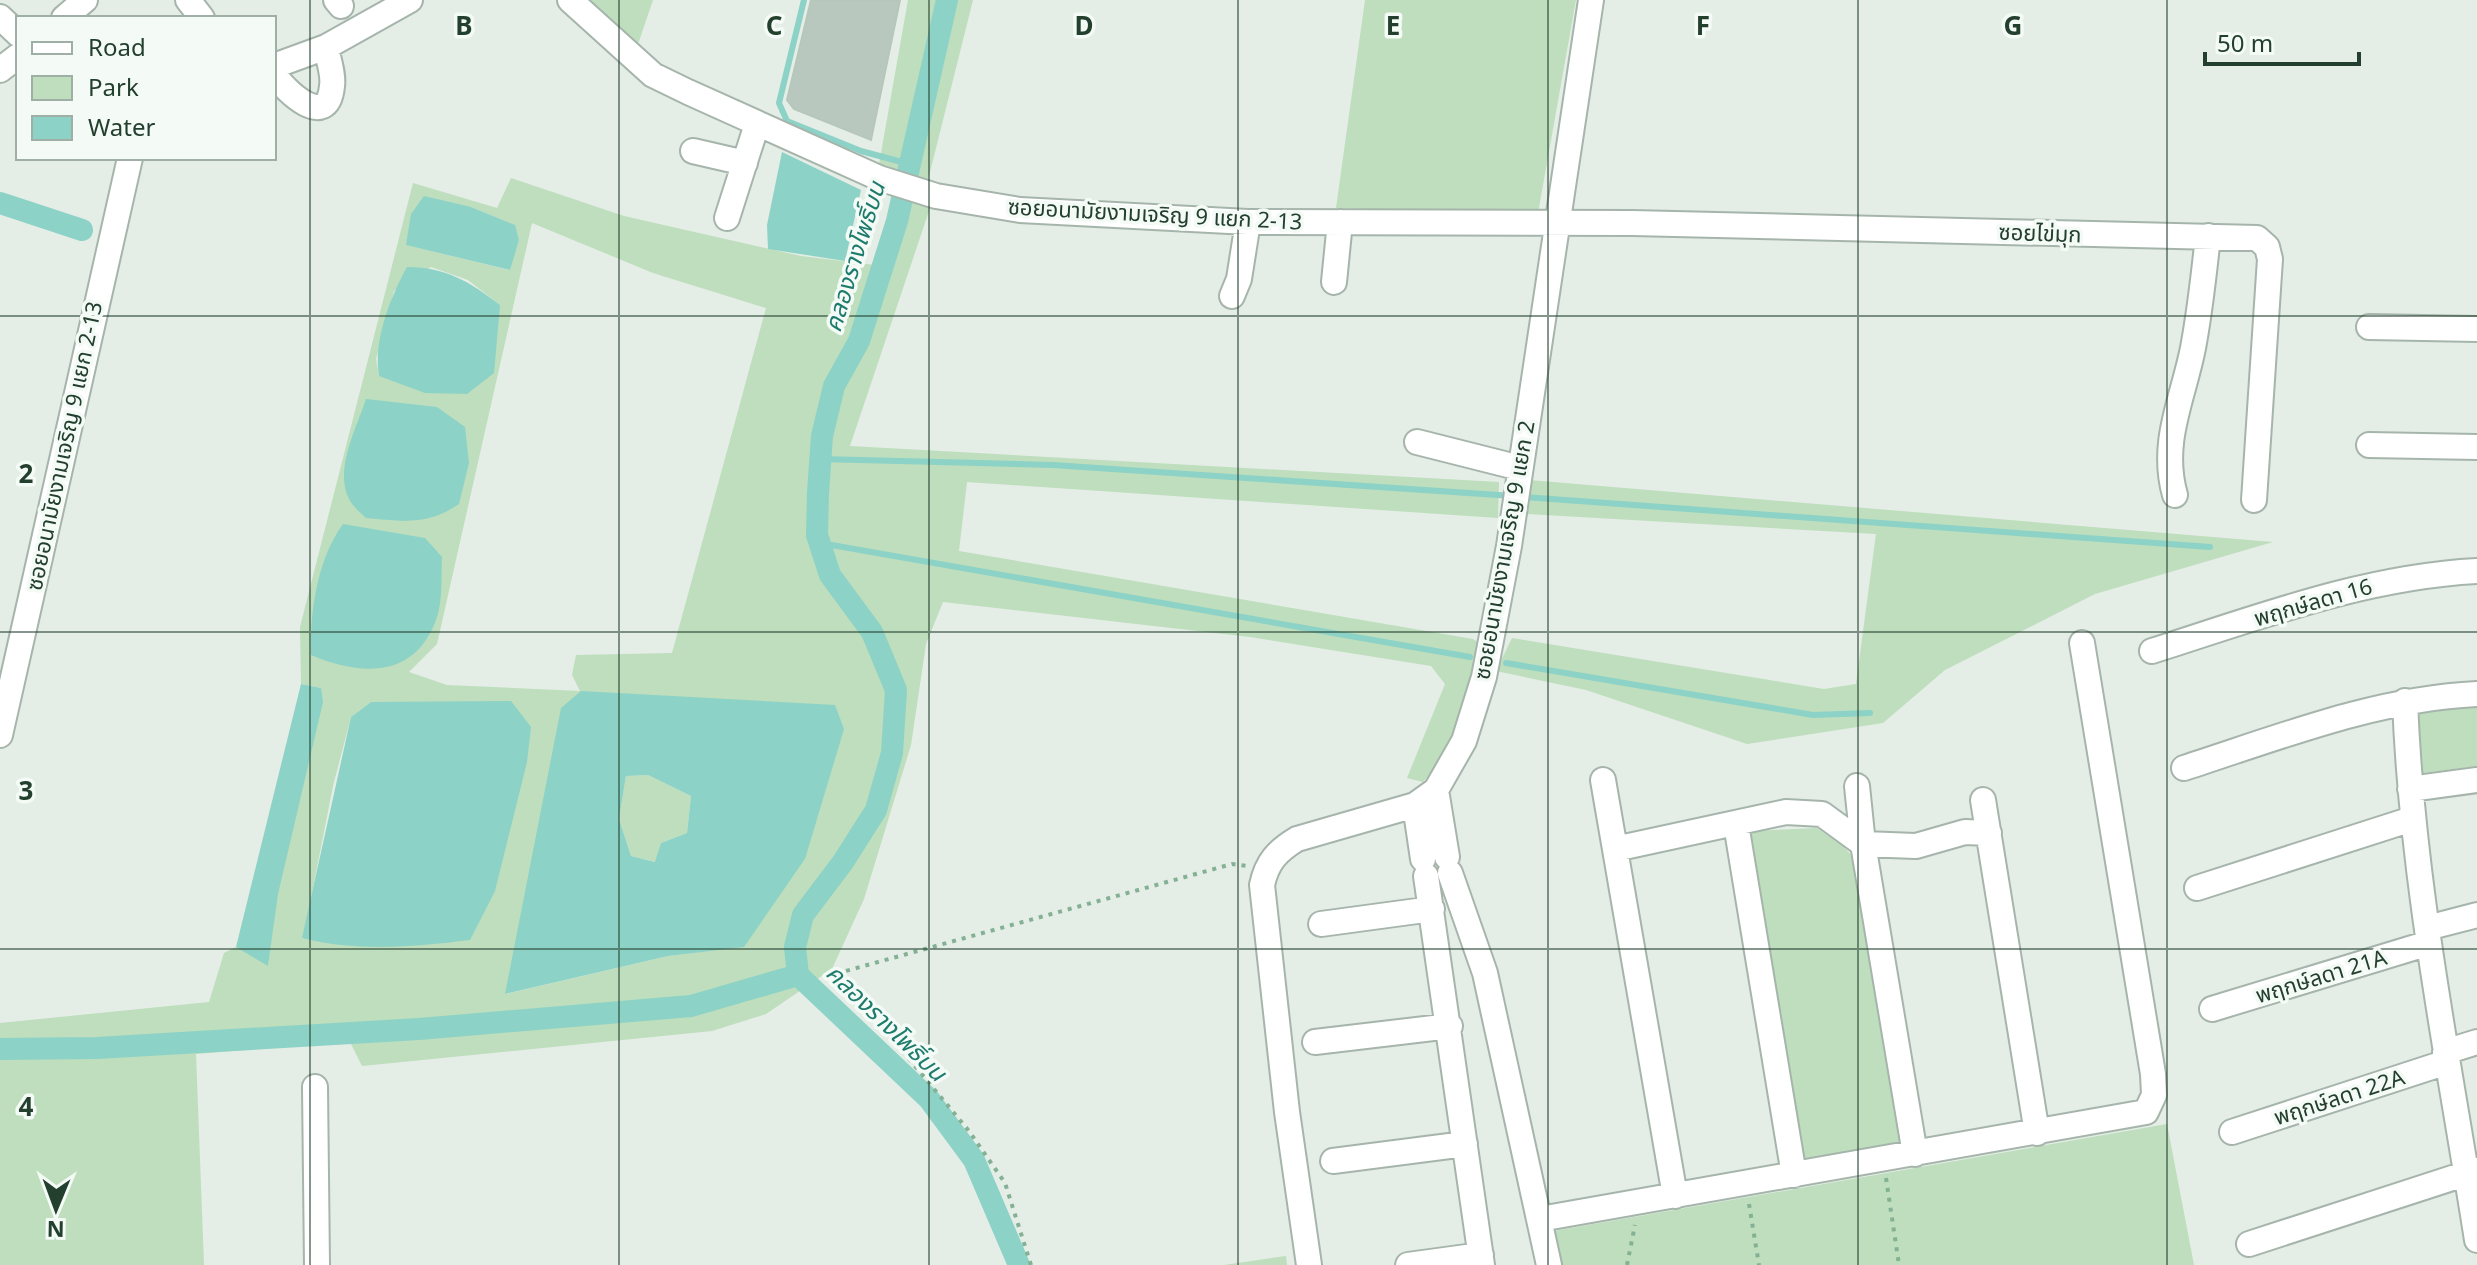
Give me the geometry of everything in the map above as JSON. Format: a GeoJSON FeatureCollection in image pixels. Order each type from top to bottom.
{"type":"FeatureCollection","features":[{"type":"Feature","properties":{"kind":"street"},"geometry":{"type":"LineString","coordinates":[[66,16],[85,0]]}},
{"type":"Feature","properties":{"kind":"street"},"geometry":{"type":"LineString","coordinates":[[188,0],[200,16]]}},
{"type":"Feature","properties":{"kind":"street"},"geometry":{"type":"LineString","coordinates":[[276,65],[326,47],[410,0]]}},
{"type":"Feature","properties":{"kind":"street","name":"ซอยอนามัยงามเจริญ 9 แยก 2-13"},"geometry":{"type":"LineString","coordinates":[[570,0],[653,75],[879,178],[936,196],[1020,210],[1248,222],[1555,225]]}},
{"type":"Feature","properties":{"kind":"street","name":"ซอยอนามัยงามเจริญ 9 แยก 2"},"geometry":{"type":"LineString","coordinates":[[1266,868],[1280,849],[1297,839],[1415,805],[1436,790],[1464,741],[1484,677],[1517,491],[1591,0]]}},
{"type":"Feature","properties":{"kind":"street"},"geometry":{"type":"LineString","coordinates":[[0,17],[16,32]]}},
{"type":"Feature","properties":{"kind":"street"},"geometry":{"type":"LineString","coordinates":[[276,77],[282,87],[304,106],[317,107],[327,101],[333,86],[326,47]]}},
{"type":"Feature","properties":{"kind":"street"},"geometry":{"type":"LineString","coordinates":[[0,70],[16,58]]}},
{"type":"Feature","properties":{"kind":"street"},"geometry":{"type":"LineString","coordinates":[[727,218],[757,124]]}},
{"type":"Feature","properties":{"kind":"street"},"geometry":{"type":"LineString","coordinates":[[693,151],[745,163]]}},
{"type":"Feature","properties":{"kind":"street","name":"ซอยอนามัยงามเจริญ 9 แยก 2-13"},"geometry":{"type":"LineString","coordinates":[[0,735],[130,160]]}},
{"type":"Feature","properties":{"kind":"street"},"geometry":{"type":"LineString","coordinates":[[1232,296],[1239,279],[1248,222]]}},
{"type":"Feature","properties":{"kind":"street"},"geometry":{"type":"LineString","coordinates":[[1334,282],[1340,222]]}},
{"type":"Feature","properties":{"kind":"street","name":"ซอยไข่มุก"},"geometry":{"type":"LineString","coordinates":[[1555,225],[1632,223],[2257,238],[2267,247],[2270,259],[2254,500]]}},
{"type":"Feature","properties":{"kind":"street"},"geometry":{"type":"LineString","coordinates":[[2175,495],[2169,472],[2169,450],[2174,414],[2192,352],[2208,236]]}},
{"type":"Feature","properties":{"kind":"street"},"geometry":{"type":"LineString","coordinates":[[2369,327],[2477,329]]}},
{"type":"Feature","properties":{"kind":"street"},"geometry":{"type":"LineString","coordinates":[[1417,442],[1517,491]]}},
{"type":"Feature","properties":{"kind":"street"},"geometry":{"type":"LineString","coordinates":[[2369,445],[2477,447]]}},
{"type":"Feature","properties":{"kind":"street","name":"พฤกษ์ลดา 16"},"geometry":{"type":"LineString","coordinates":[[2152,651],[2345,591],[2433,573],[2477,571]]}},
{"type":"Feature","properties":{"kind":"street"},"geometry":{"type":"LineString","coordinates":[[1540,1219],[2134,1117],[2146,1112],[2154,1095],[2082,643]]}},
{"type":"Feature","properties":{"kind":"street"},"geometry":{"type":"LineString","coordinates":[[2184,768],[2312,726],[2405,701],[2477,694]]}},
{"type":"Feature","properties":{"kind":"street"},"geometry":{"type":"LineString","coordinates":[[2405,701],[2412,819],[2446,1057],[2471,1172],[2477,1240]]}},
{"type":"Feature","properties":{"kind":"street"},"geometry":{"type":"LineString","coordinates":[[1603,780],[1675,1196]]}},
{"type":"Feature","properties":{"kind":"street"},"geometry":{"type":"LineString","coordinates":[[2410,789],[2477,780]]}},
{"type":"Feature","properties":{"kind":"street"},"geometry":{"type":"LineString","coordinates":[[1857,786],[1863,844],[1915,1154]]}},
{"type":"Feature","properties":{"kind":"street"},"geometry":{"type":"LineString","coordinates":[[1408,1265],[1482,1260],[1450,1026],[1437,879],[1436,790]]}},
{"type":"Feature","properties":{"kind":"street"},"geometry":{"type":"LineString","coordinates":[[1983,800],[2037,1133]]}},
{"type":"Feature","properties":{"kind":"street"},"geometry":{"type":"LineString","coordinates":[[1415,805],[1437,879],[1485,973],[1549,1265]]}},
{"type":"Feature","properties":{"kind":"street"},"geometry":{"type":"LineString","coordinates":[[1615,849],[1786,812],[1822,814],[1863,844],[1916,846],[1965,832],[1989,833]]}},
{"type":"Feature","properties":{"kind":"street"},"geometry":{"type":"LineString","coordinates":[[2197,888],[2412,819]]}},
{"type":"Feature","properties":{"kind":"street"},"geometry":{"type":"LineString","coordinates":[[1736,824],[1794,1175]]}},
{"type":"Feature","properties":{"kind":"street"},"geometry":{"type":"LineString","coordinates":[[1266,868],[1262,885],[1264,917],[1309,1265]]}},
{"type":"Feature","properties":{"kind":"street"},"geometry":{"type":"LineString","coordinates":[[1321,924],[1437,879]]}},
{"type":"Feature","properties":{"kind":"street","name":"พฤกษ์ลดา 21A"},"geometry":{"type":"LineString","coordinates":[[2212,1009],[2428,936],[2477,915]]}},
{"type":"Feature","properties":{"kind":"street"},"geometry":{"type":"LineString","coordinates":[[1315,1042],[1450,1026]]}},
{"type":"Feature","properties":{"kind":"street","name":"พฤกษ์ลดา 22A"},"geometry":{"type":"LineString","coordinates":[[2232,1132],[2446,1057],[2477,1042]]}},
{"type":"Feature","properties":{"kind":"street"},"geometry":{"type":"LineString","coordinates":[[315,1087],[317,1265]]}},
{"type":"Feature","properties":{"kind":"street"},"geometry":{"type":"LineString","coordinates":[[1333,1161],[1465,1144]]}},
{"type":"Feature","properties":{"kind":"street"},"geometry":{"type":"LineString","coordinates":[[2249,1244],[2471,1172]]}},
{"type":"Feature","properties":{"kind":"path"},"geometry":{"type":"LineString","coordinates":[[1031,1265],[1005,1183],[959,1119],[880,1024],[844,989],[842,972],[1232,864],[1266,868]]}},
{"type":"Feature","properties":{"kind":"path"},"geometry":{"type":"LineString","coordinates":[[1883,1160],[1899,1265]]}},
{"type":"Feature","properties":{"kind":"path"},"geometry":{"type":"LineString","coordinates":[[1745,1183],[1759,1265]]}},
{"type":"Feature","properties":{"kind":"path"},"geometry":{"type":"LineString","coordinates":[[1627,1265],[1636,1230],[1632,1203]]}},
{"type":"Feature","properties":{"kind":"green space"},"geometry":{"type":"Polygon","coordinates":[[[583,0],[653,0],[636,50],[583,0]]]}},
{"type":"Feature","properties":{"kind":"green space"},"geometry":{"type":"Polygon","coordinates":[[[908,0],[973,0],[927,184],[930,208],[850,446],[1499,482],[1498,518],[967,482],[959,551],[1473,639],[1482,645],[1449,752],[1423,782],[1407,778],[1445,684],[1431,666],[1250,637],[943,602],[926,644],[911,745],[864,899],[832,969],[766,1014],[712,1031],[362,1066],[350,1042],[196,1054],[204,1265],[0,1265],[0,1023],[209,1002],[224,953],[236,947],[268,965],[277,894],[321,688],[301,684],[300,627],[413,183],[497,208],[511,178],[624,216],[801,256],[875,265],[897,176],[878,170],[908,0]],[[471,207],[407,245],[509,270],[519,240],[514,225],[471,207]],[[532,223],[437,644],[409,672],[447,685],[580,691],[572,675],[576,655],[672,653],[766,308],[653,273],[532,223]],[[431,267],[394,291],[376,359],[379,376],[500,305],[468,280],[431,267]],[[581,691],[506,994],[668,956],[744,946],[805,859],[581,691]],[[371,702],[351,717],[333,786],[303,939],[412,702],[371,702]]]}},
{"type":"Feature","properties":{"kind":"green space"},"geometry":{"type":"Polygon","coordinates":[[[1365,0],[1576,0],[1538,213],[1526,217],[1336,208],[1365,0]]]}},
{"type":"Feature","properties":{"kind":"green space"},"geometry":{"type":"Polygon","coordinates":[[[1529,480],[2273,542],[2095,594],[1945,670],[1883,723],[1747,744],[1586,690],[1496,671],[1512,638],[1824,689],[1856,684],[1876,534],[1527,514],[1529,480]]]}},
{"type":"Feature","properties":{"kind":"green space"},"geometry":{"type":"Polygon","coordinates":[[[2477,706],[2477,766],[2416,774],[2414,717],[2418,711],[2477,706]]]}},
{"type":"Feature","properties":{"kind":"green space"},"geometry":{"type":"Polygon","coordinates":[[[648,775],[691,796],[687,833],[661,843],[656,862],[631,856],[619,819],[626,776],[648,775]]]}},
{"type":"Feature","properties":{"kind":"green space"},"geometry":{"type":"Polygon","coordinates":[[[1817,828],[1844,847],[1858,863],[1905,1145],[1802,1163],[1749,831],[1817,828]]]}},
{"type":"Feature","properties":{"kind":"green space"},"geometry":{"type":"Polygon","coordinates":[[[2167,1124],[2194,1265],[1559,1265],[1554,1231],[2167,1124]]]}},
{"type":"Feature","properties":{"kind":"green space"},"geometry":{"type":"Polygon","coordinates":[[[1286,1256],[1287,1265],[1224,1265],[1286,1256]]]}},
{"type":"Feature","properties":{"kind":"water"},"geometry":{"type":"Polygon","coordinates":[[[782,152],[861,190],[845,261],[768,249],[767,225],[782,152]]]}},
{"type":"Feature","properties":{"kind":"water"},"geometry":{"type":"Polygon","coordinates":[[[424,196],[471,207],[515,225],[519,240],[510,270],[406,245],[411,214],[424,196]]]}},
{"type":"Feature","properties":{"kind":"water"},"geometry":{"type":"Polygon","coordinates":[[[407,267],[457,277],[500,305],[494,373],[467,394],[425,393],[379,376],[378,349],[384,320],[407,267]]]}},
{"type":"Feature","properties":{"kind":"water"},"geometry":{"type":"Polygon","coordinates":[[[366,399],[437,407],[465,427],[469,463],[459,504],[436,516],[404,521],[366,518],[354,507],[345,488],[345,462],[366,399]]]}},
{"type":"Feature","properties":{"kind":"water"},"geometry":{"type":"Polygon","coordinates":[[[343,524],[425,538],[442,557],[441,597],[436,620],[426,639],[400,663],[367,669],[349,667],[311,655],[317,586],[327,553],[343,524]]]}},
{"type":"Feature","properties":{"kind":"water"},"geometry":{"type":"Polygon","coordinates":[[[301,684],[321,688],[323,702],[278,894],[268,966],[236,947],[301,684]]]}},
{"type":"Feature","properties":{"kind":"water"},"geometry":{"type":"Polygon","coordinates":[[[581,691],[835,705],[844,729],[805,859],[744,947],[668,956],[505,994],[561,708],[581,691]],[[648,775],[626,776],[619,819],[631,856],[655,862],[661,843],[687,833],[691,796],[648,775]]]}},
{"type":"Feature","properties":{"kind":"water"},"geometry":{"type":"Polygon","coordinates":[[[511,701],[531,727],[527,762],[495,891],[470,940],[365,947],[302,938],[351,717],[371,702],[511,701]]]}},
{"type":"Feature","properties":{"kind":"building"},"geometry":{"type":"Polygon","coordinates":[[[811,0],[900,0],[871,140],[794,109],[787,100],[811,0]]]}},
{"type":"Feature","properties":{"kind":"waterway"},"geometry":{"type":"LineString","coordinates":[[804,0],[779,103],[787,121],[861,151],[909,164]]}},
{"type":"Feature","properties":{"kind":"waterway","name":"คลองรางโพธิ์บน"},"geometry":{"type":"LineString","coordinates":[[947,0],[897,221],[859,341],[834,386],[822,436],[817,535],[830,575],[872,632],[896,690],[892,753],[876,810],[843,862],[803,915],[795,947],[798,975],[929,1099],[974,1160],[1019,1265]]}},
{"type":"Feature","properties":{"kind":"waterway"},"geometry":{"type":"LineString","coordinates":[[0,203],[82,230]]}},
{"type":"Feature","properties":{"kind":"waterway"},"geometry":{"type":"LineString","coordinates":[[820,459],[1053,465],[1513,496]]}},
{"type":"Feature","properties":{"kind":"waterway"},"geometry":{"type":"LineString","coordinates":[[1524,497],[2210,547]]}},
{"type":"Feature","properties":{"kind":"waterway"},"geometry":{"type":"LineString","coordinates":[[820,543],[1470,657]]}},
{"type":"Feature","properties":{"kind":"waterway"},"geometry":{"type":"LineString","coordinates":[[1506,663],[1813,715],[1870,713]]}},
{"type":"Feature","properties":{"kind":"waterway"},"geometry":{"type":"LineString","coordinates":[[0,1049],[97,1048],[419,1029],[691,1006],[798,975]]}}]}
